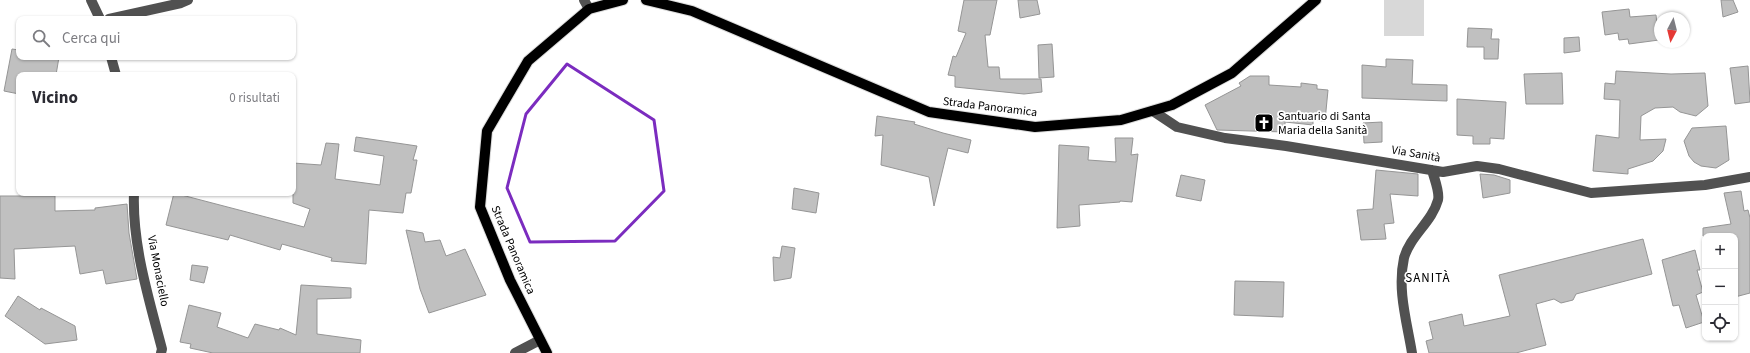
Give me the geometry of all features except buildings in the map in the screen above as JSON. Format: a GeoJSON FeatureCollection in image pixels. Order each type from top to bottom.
{"type":"FeatureCollection","features":[{"type":"Feature","properties":{"kind":"main road","name":"Strada Panoramica"},"geometry":{"type":"LineString","coordinates":[[547,353],[510,280],[480,207],[487,131],[528,61],[590,10],[623,0]]}},
{"type":"Feature","properties":{"kind":"main road","name":"Strada Panoramica"},"geometry":{"type":"LineString","coordinates":[[646,0],[692,10],[929,112],[1036,127],[1121,120],[1172,105],[1232,73],[1316,0]]}},
{"type":"Feature","properties":{"kind":"street"},"geometry":{"type":"LineString","coordinates":[[91,0],[99,16]]}},
{"type":"Feature","properties":{"kind":"street"},"geometry":{"type":"LineString","coordinates":[[122,16],[181,3],[188,0]]}},
{"type":"Feature","properties":{"kind":"street"},"geometry":{"type":"LineString","coordinates":[[584,0],[590,10]]}},
{"type":"Feature","properties":{"kind":"street"},"geometry":{"type":"LineString","coordinates":[[112,60],[115,72]]}},
{"type":"Feature","properties":{"kind":"street","name":"Via Sanità"},"geometry":{"type":"LineString","coordinates":[[1153,110],[1177,127],[1224,138],[1286,146],[1443,172],[1477,166],[1499,169],[1591,193],[1705,185],[1750,177]]}},
{"type":"Feature","properties":{"kind":"street"},"geometry":{"type":"LineString","coordinates":[[1412,353],[1401,284],[1405,257],[1413,240],[1428,220],[1438,199],[1432,170]]}},
{"type":"Feature","properties":{"kind":"street","name":"Via Monaciello"},"geometry":{"type":"LineString","coordinates":[[134,196],[134,210],[140,256],[162,348],[161,353]]}},
{"type":"Feature","properties":{"kind":"street"},"geometry":{"type":"LineString","coordinates":[[516,353],[540,340]]}},
{"type":"Feature","properties":{"kind":"highlighted area"},"geometry":{"type":"Polygon","coordinates":[[[567,64],[654,120],[664,191],[615,241],[530,242],[507,188],[526,114],[567,64]]]}},
{"type":"Feature","properties":{"kind":"shaded area"},"geometry":{"type":"Polygon","coordinates":[[[1384,0],[1424,0],[1424,36],[1384,36],[1384,0]]]}},
{"type":"Feature","properties":{"kind":"place","name":"Santuario di Santa Maria della Sanità"},"geometry":{"type":"Point","coordinates":[1264,123]}},
{"type":"Feature","properties":{"kind":"district","name":"SANITÀ"},"geometry":{"type":"Point","coordinates":[1428,278]}}]}
